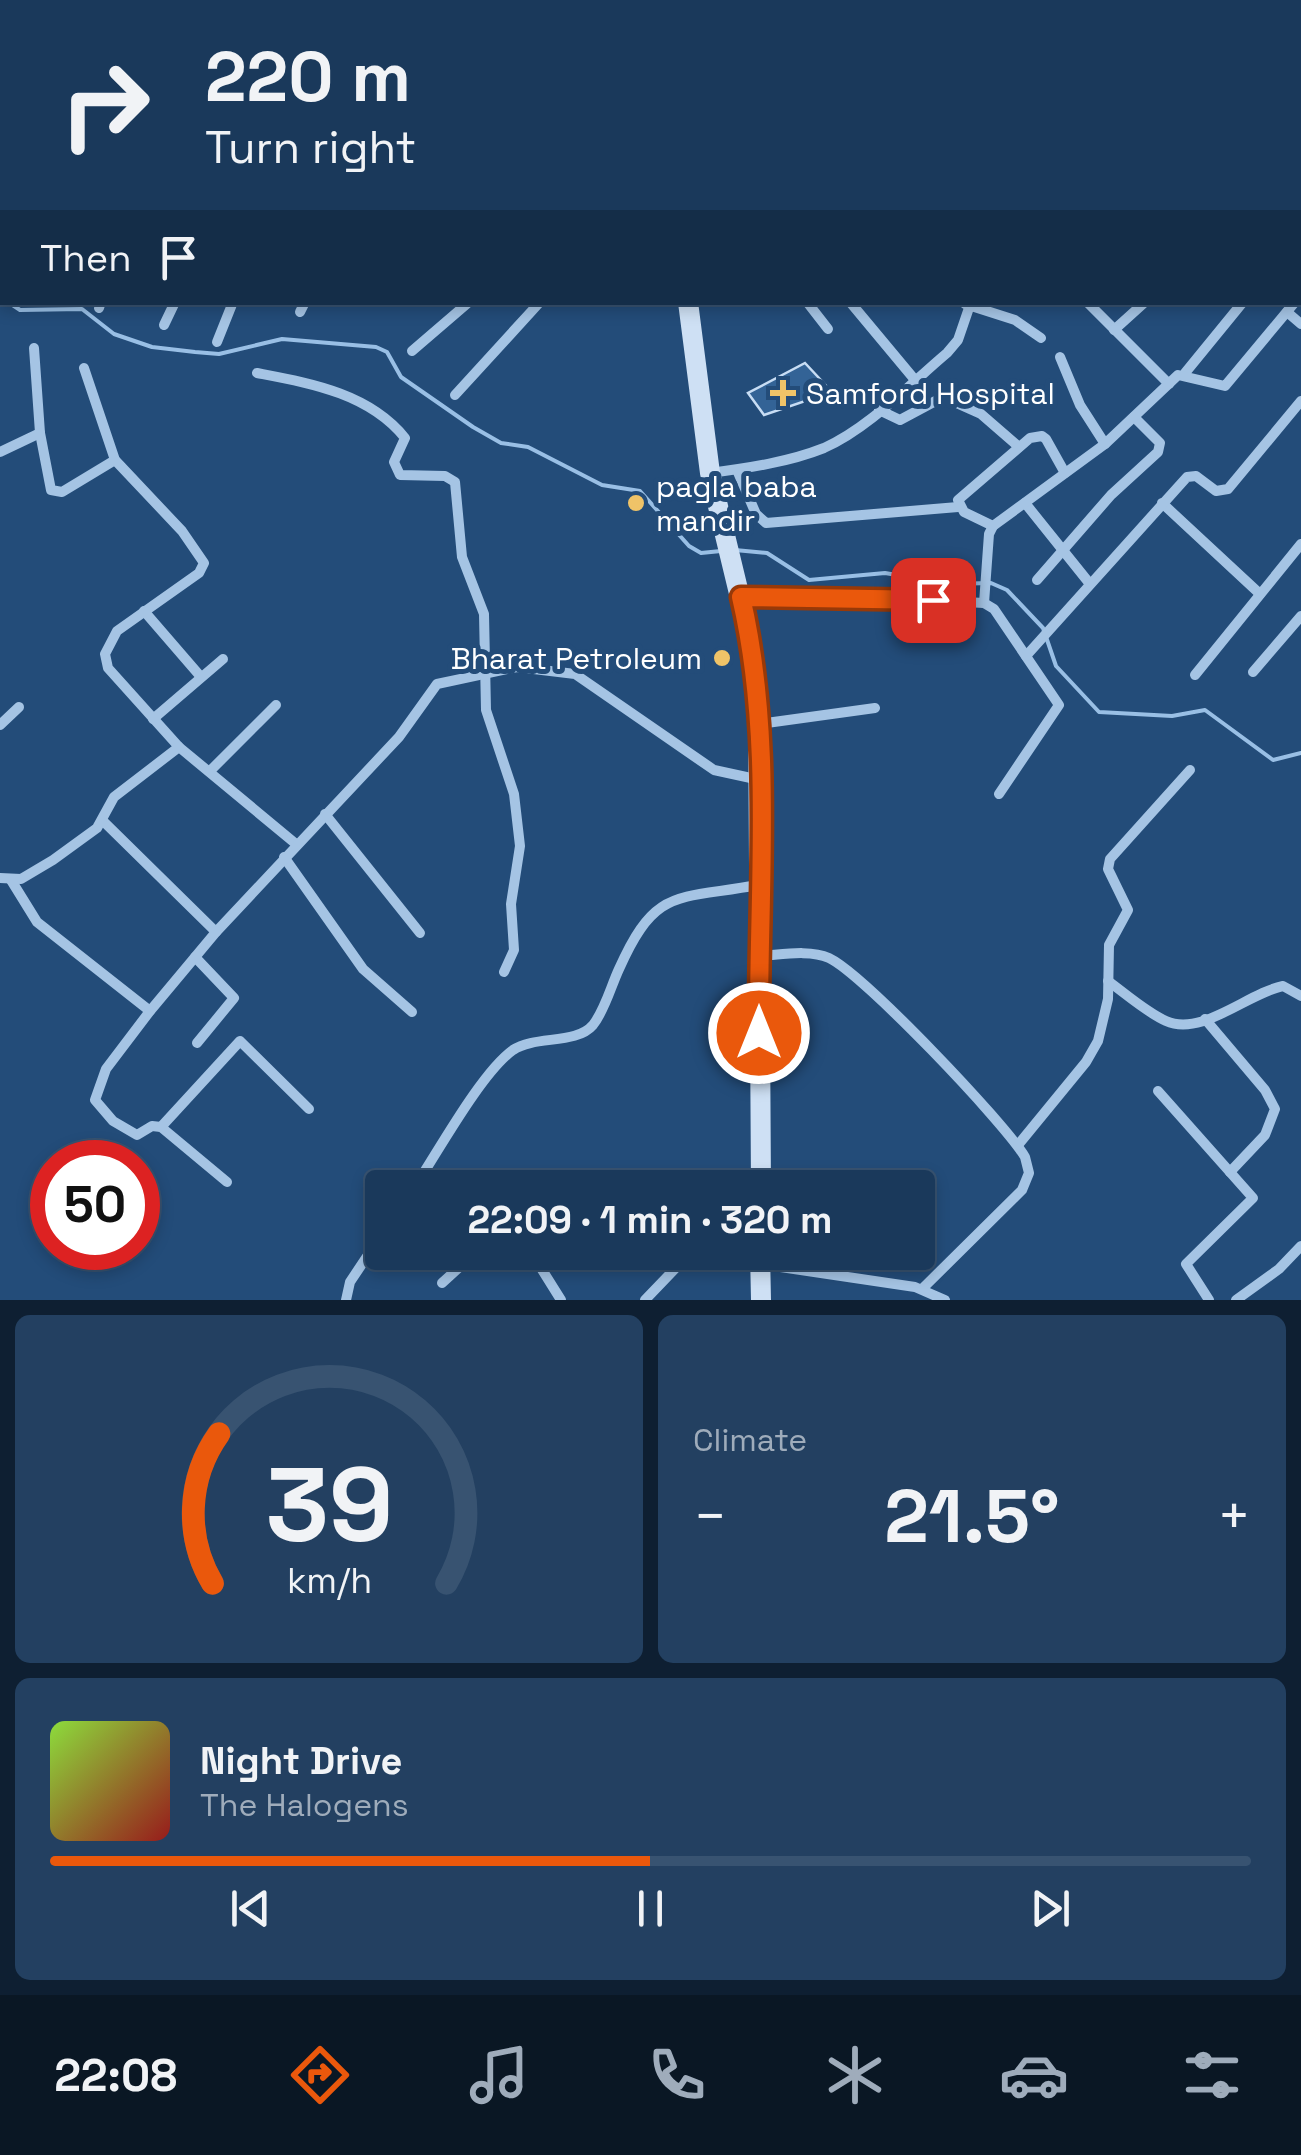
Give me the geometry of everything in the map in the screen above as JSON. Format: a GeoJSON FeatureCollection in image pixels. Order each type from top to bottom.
{"type":"FeatureCollection","features":[{"type":"Feature","properties":{"kind":"main road"},"geometry":{"type":"LineString","coordinates":[[688,305],[710,473],[754,662],[760,780],[760,1170]]}},
{"type":"Feature","properties":{"kind":"main road"},"geometry":{"type":"LineString","coordinates":[[760,1270],[761,1300]]}},
{"type":"Feature","properties":{"kind":"street"},"geometry":{"type":"LineString","coordinates":[[164,325],[174,305]]}},
{"type":"Feature","properties":{"kind":"street"},"geometry":{"type":"LineString","coordinates":[[217,342],[231,305]]}},
{"type":"Feature","properties":{"kind":"street"},"geometry":{"type":"LineString","coordinates":[[412,351],[466,305]]}},
{"type":"Feature","properties":{"kind":"street"},"geometry":{"type":"LineString","coordinates":[[456,395],[537,305]]}},
{"type":"Feature","properties":{"kind":"street"},"geometry":{"type":"LineString","coordinates":[[809,305],[828,329]]}},
{"type":"Feature","properties":{"kind":"street"},"geometry":{"type":"LineString","coordinates":[[852,305],[915,380]]}},
{"type":"Feature","properties":{"kind":"street"},"geometry":{"type":"LineString","coordinates":[[710,473],[737,470],[825,447],[878,410],[958,340],[968,305]]}},
{"type":"Feature","properties":{"kind":"street"},"geometry":{"type":"LineString","coordinates":[[971,305],[1015,320],[1040,338]]}},
{"type":"Feature","properties":{"kind":"street"},"geometry":{"type":"LineString","coordinates":[[1090,305],[1168,384]]}},
{"type":"Feature","properties":{"kind":"street"},"geometry":{"type":"LineString","coordinates":[[1114,330],[1143,305]]}},
{"type":"Feature","properties":{"kind":"street"},"geometry":{"type":"LineString","coordinates":[[985,599],[988,534],[993,526],[1105,444],[1168,384],[1185,374],[1241,305]]}},
{"type":"Feature","properties":{"kind":"street"},"geometry":{"type":"LineString","coordinates":[[1185,374],[1224,386],[1292,305]]}},
{"type":"Feature","properties":{"kind":"street"},"geometry":{"type":"LineString","coordinates":[[34,348],[40,433],[49,486],[56,493],[115,460]]}},
{"type":"Feature","properties":{"kind":"street"},"geometry":{"type":"LineString","coordinates":[[1060,357],[1080,406],[1105,444]]}},
{"type":"Feature","properties":{"kind":"street"},"geometry":{"type":"LineString","coordinates":[[84,368],[115,460],[182,530],[204,563],[199,574],[112,638],[105,661],[180,746],[296,844]]}},
{"type":"Feature","properties":{"kind":"street"},"geometry":{"type":"LineString","coordinates":[[257,373],[327,388],[360,402],[405,438],[394,462],[400,475],[445,476],[455,482],[460,548],[484,614],[486,710],[514,794],[520,846],[511,904],[514,950],[504,972]]}},
{"type":"Feature","properties":{"kind":"street"},"geometry":{"type":"LineString","coordinates":[[878,410],[900,420],[943,397],[981,414],[1019,447]]}},
{"type":"Feature","properties":{"kind":"street"},"geometry":{"type":"LineString","coordinates":[[1026,656],[1192,474],[1216,491],[1228,489],[1301,401]]}},
{"type":"Feature","properties":{"kind":"street"},"geometry":{"type":"LineString","coordinates":[[1038,580],[1160,448],[1156,438],[1134,417]]}},
{"type":"Feature","properties":{"kind":"street"},"geometry":{"type":"LineString","coordinates":[[0,452],[40,433]]}},
{"type":"Feature","properties":{"kind":"street"},"geometry":{"type":"LineString","coordinates":[[958,507],[964,492],[1019,447],[1042,436],[1065,473]]}},
{"type":"Feature","properties":{"kind":"street"},"geometry":{"type":"LineString","coordinates":[[737,470],[756,514],[766,524],[958,507],[993,526]]}},
{"type":"Feature","properties":{"kind":"street"},"geometry":{"type":"LineString","coordinates":[[1024,503],[1090,584]]}},
{"type":"Feature","properties":{"kind":"street"},"geometry":{"type":"LineString","coordinates":[[1162,503],[1260,594]]}},
{"type":"Feature","properties":{"kind":"street"},"geometry":{"type":"LineString","coordinates":[[1194,674],[1301,544]]}},
{"type":"Feature","properties":{"kind":"street"},"geometry":{"type":"LineString","coordinates":[[741,597],[985,599],[1003,617],[1058,705],[999,794]]}},
{"type":"Feature","properties":{"kind":"street"},"geometry":{"type":"LineString","coordinates":[[144,611],[202,678]]}},
{"type":"Feature","properties":{"kind":"street"},"geometry":{"type":"LineString","coordinates":[[1253,672],[1301,616]]}},
{"type":"Feature","properties":{"kind":"street"},"geometry":{"type":"LineString","coordinates":[[154,719],[223,659]]}},
{"type":"Feature","properties":{"kind":"street"},"geometry":{"type":"LineString","coordinates":[[227,1182],[161,1128],[152,1126],[134,1135],[112,1121],[95,1100],[106,1069],[216,932],[398,738],[438,684],[486,677],[516,667],[575,674],[714,770],[760,780]]}},
{"type":"Feature","properties":{"kind":"street"},"geometry":{"type":"LineString","coordinates":[[210,771],[276,705]]}},
{"type":"Feature","properties":{"kind":"street"},"geometry":{"type":"LineString","coordinates":[[0,725],[19,707]]}},
{"type":"Feature","properties":{"kind":"street"},"geometry":{"type":"LineString","coordinates":[[759,724],[876,708]]}},
{"type":"Feature","properties":{"kind":"street"},"geometry":{"type":"LineString","coordinates":[[150,1011],[38,922],[5,879],[54,860],[102,820],[114,797],[180,746]]}},
{"type":"Feature","properties":{"kind":"street"},"geometry":{"type":"LineString","coordinates":[[1018,1145],[1092,1052],[1104,1025],[1108,945],[1128,910],[1108,862],[1190,770]]}},
{"type":"Feature","properties":{"kind":"street"},"geometry":{"type":"LineString","coordinates":[[325,814],[420,934]]}},
{"type":"Feature","properties":{"kind":"street"},"geometry":{"type":"LineString","coordinates":[[102,820],[216,932]]}},
{"type":"Feature","properties":{"kind":"street"},"geometry":{"type":"LineString","coordinates":[[284,857],[362,969],[412,1012]]}},
{"type":"Feature","properties":{"kind":"street"},"geometry":{"type":"LineString","coordinates":[[426,1170],[502,1060],[526,1043],[586,1031],[595,1022],[634,934],[650,912],[669,902],[758,885]]}},
{"type":"Feature","properties":{"kind":"street"},"geometry":{"type":"LineString","coordinates":[[758,956],[818,954],[844,967],[1018,1145],[1030,1173],[1022,1190],[922,1289]]}},
{"type":"Feature","properties":{"kind":"street"},"geometry":{"type":"LineString","coordinates":[[195,957],[234,998],[197,1043]]}},
{"type":"Feature","properties":{"kind":"street"},"geometry":{"type":"LineString","coordinates":[[1108,981],[1166,1021],[1179,1024],[1205,1020],[1264,990],[1284,986],[1301,996]]}},
{"type":"Feature","properties":{"kind":"street"},"geometry":{"type":"LineString","coordinates":[[1205,1020],[1265,1090],[1275,1109],[1265,1135],[1230,1172]]}},
{"type":"Feature","properties":{"kind":"street"},"geometry":{"type":"LineString","coordinates":[[161,1128],[240,1041],[309,1109]]}},
{"type":"Feature","properties":{"kind":"street"},"geometry":{"type":"LineString","coordinates":[[1158,1091],[1253,1200],[1186,1264],[1209,1300]]}},
{"type":"Feature","properties":{"kind":"street"},"geometry":{"type":"LineString","coordinates":[[1236,1300],[1279,1269],[1301,1246]]}},
{"type":"Feature","properties":{"kind":"street"},"geometry":{"type":"LineString","coordinates":[[346,1300],[350,1282],[365,1260]]}},
{"type":"Feature","properties":{"kind":"street"},"geometry":{"type":"LineString","coordinates":[[442,1283],[456,1270]]}},
{"type":"Feature","properties":{"kind":"street"},"geometry":{"type":"LineString","coordinates":[[542,1270],[561,1300]]}},
{"type":"Feature","properties":{"kind":"street"},"geometry":{"type":"LineString","coordinates":[[645,1300],[674,1270]]}},
{"type":"Feature","properties":{"kind":"street"},"geometry":{"type":"LineString","coordinates":[[823,1270],[922,1289],[945,1300]]}},
{"type":"Feature","properties":{"kind":"building"},"geometry":{"type":"Polygon","coordinates":[[[805,363],[832,392],[764,415],[748,393],[805,363]]]}},
{"type":"Feature","properties":{"kind":"waterway"},"geometry":{"type":"LineString","coordinates":[[12,305],[20,310],[82,309],[114,334],[152,347],[219,354],[282,339],[376,347],[387,352],[401,377],[473,427],[501,443],[528,447],[602,485],[640,491],[689,546],[701,553],[721,551]]}},
{"type":"Feature","properties":{"kind":"waterway"},"geometry":{"type":"LineString","coordinates":[[735,550],[767,553],[809,580],[885,573],[949,584],[991,583],[1007,590],[1043,628],[1056,666],[1099,712],[1172,716],[1205,710],[1273,760],[1301,753]]}},
{"type":"Feature","properties":{"kind":"place","name":"Samford Hospital"},"geometry":{"type":"Point","coordinates":[783,393]}},
{"type":"Feature","properties":{"kind":"place","name":"pagla baba mandir"},"geometry":{"type":"Point","coordinates":[636,503]}},
{"type":"Feature","properties":{"kind":"place","name":"Bharat Petroleum"},"geometry":{"type":"Point","coordinates":[722,658]}},
{"type":"Feature","properties":{"kind":"route"},"geometry":{"type":"LineString","coordinates":[[759,1033],[759,724],[754,662],[741,597],[871,596],[933,600]]}}]}
